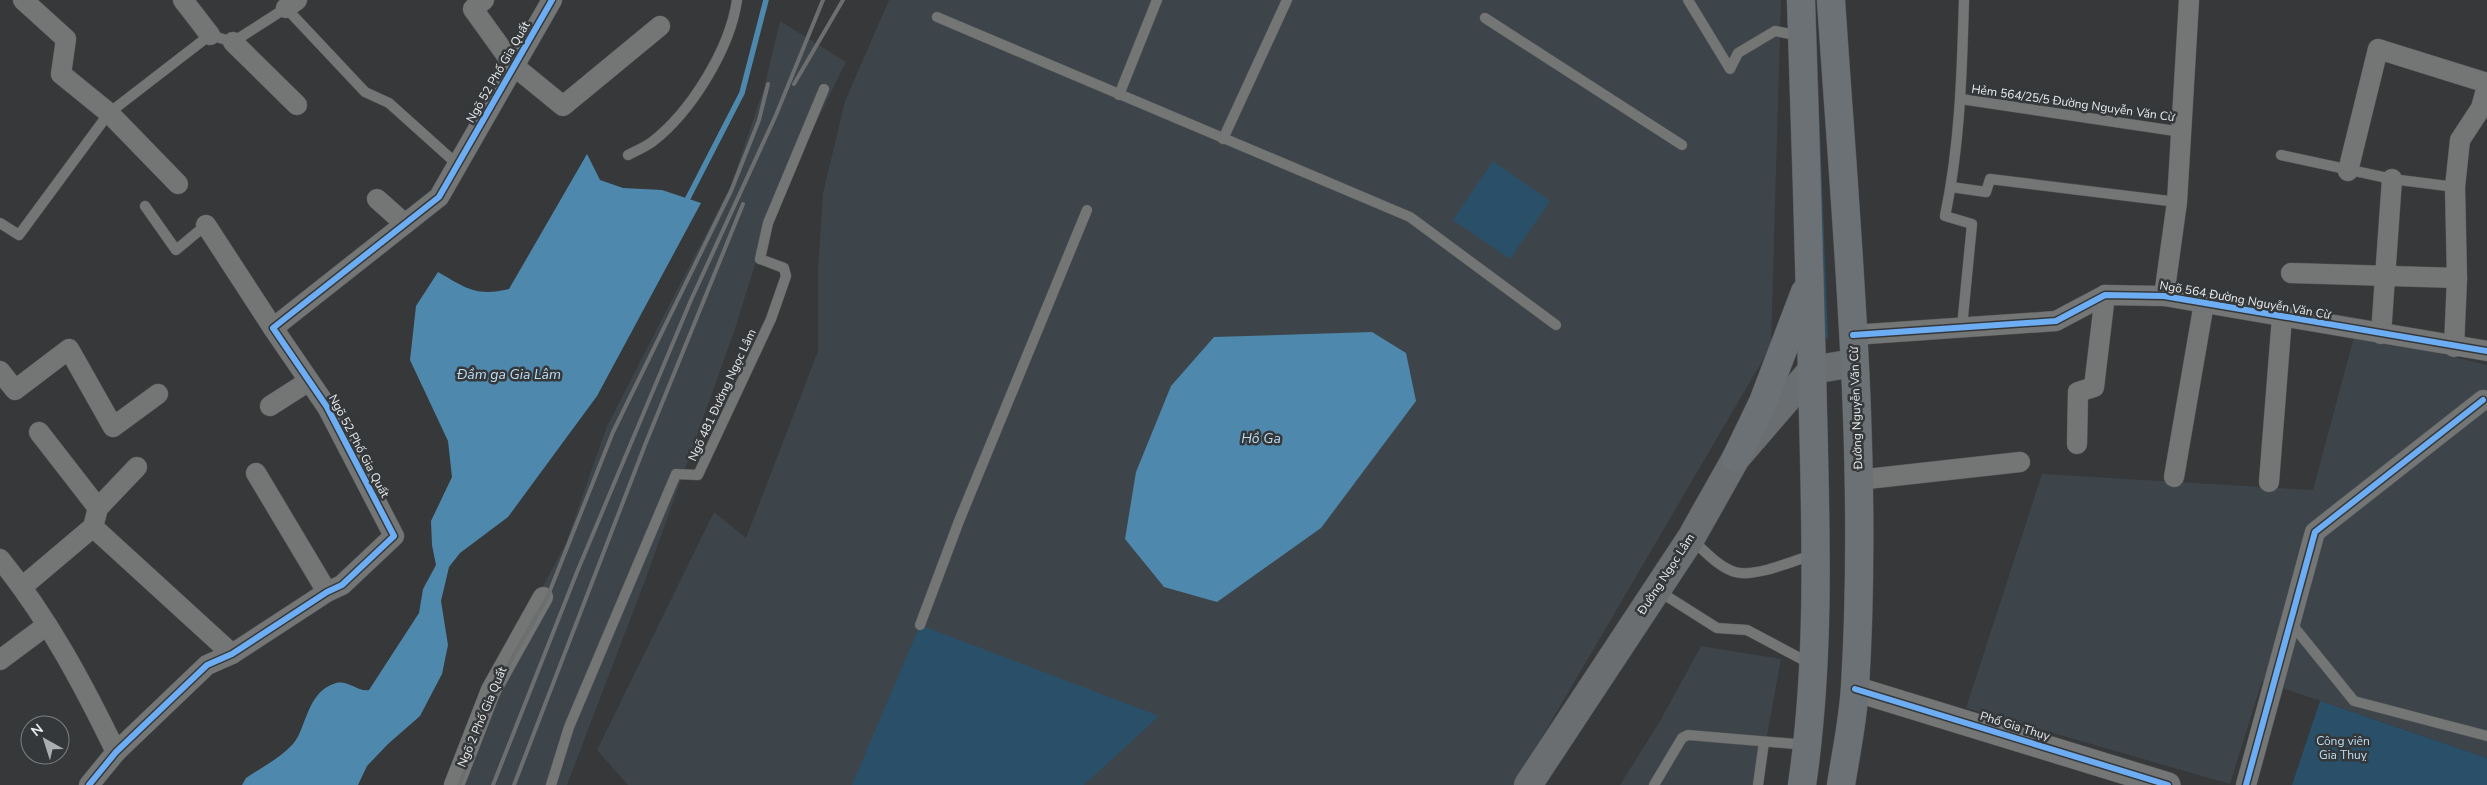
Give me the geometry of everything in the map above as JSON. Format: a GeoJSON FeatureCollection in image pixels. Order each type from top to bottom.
{"type":"FeatureCollection","features":[{"type":"Feature","properties":{"kind":"main road"},"geometry":{"type":"LineString","coordinates":[[1801,0],[1816,554],[1814,666],[1808,745],[1802,785]]}},
{"type":"Feature","properties":{"kind":"main road","name":"Đường Nguyễn Văn Cừ"},"geometry":{"type":"LineString","coordinates":[[1831,0],[1853,335],[1860,550],[1855,689],[1841,785]]}},
{"type":"Feature","properties":{"kind":"main road"},"geometry":{"type":"LineString","coordinates":[[1736,458],[1765,395],[1809,282]]}},
{"type":"Feature","properties":{"kind":"main road"},"geometry":{"type":"LineString","coordinates":[[1812,370],[1854,362]]}},
{"type":"Feature","properties":{"kind":"main road","name":"Đường Ngọc Lâm"},"geometry":{"type":"LineString","coordinates":[[1528,785],[1691,538],[1736,458],[1812,370]]}},
{"type":"Feature","properties":{"kind":"street"},"geometry":{"type":"LineString","coordinates":[[23,0],[66,39],[61,74],[109,113],[178,184]]}},
{"type":"Feature","properties":{"kind":"street"},"geometry":{"type":"LineString","coordinates":[[183,0],[210,35]]}},
{"type":"Feature","properties":{"kind":"street"},"geometry":{"type":"LineString","coordinates":[[484,0],[473,9],[514,66],[563,106],[660,26]]}},
{"type":"Feature","properties":{"kind":"street","name":"Ngõ 52 Phố Gia Quất"},"geometry":{"type":"LineString","coordinates":[[89,785],[116,752],[207,665],[232,654],[327,592],[342,585],[394,536],[327,407],[273,328],[439,197],[552,0]]}},
{"type":"Feature","properties":{"kind":"street"},"geometry":{"type":"LineString","coordinates":[[2164,296],[2177,202],[2189,0]]}},
{"type":"Feature","properties":{"kind":"street"},"geometry":{"type":"LineString","coordinates":[[233,42],[297,105]]}},
{"type":"Feature","properties":{"kind":"street"},"geometry":{"type":"LineString","coordinates":[[2348,171],[2378,48],[2487,85],[2481,108],[2460,140],[2455,187],[2457,278],[2454,347]]}},
{"type":"Feature","properties":{"kind":"street"},"geometry":{"type":"LineString","coordinates":[[2381,334],[2387,276],[2392,179]]}},
{"type":"Feature","properties":{"kind":"street"},"geometry":{"type":"LineString","coordinates":[[377,199],[405,224]]}},
{"type":"Feature","properties":{"kind":"street"},"geometry":{"type":"LineString","coordinates":[[206,225],[273,328]]}},
{"type":"Feature","properties":{"kind":"street"},"geometry":{"type":"LineString","coordinates":[[2291,273],[2457,278]]}},
{"type":"Feature","properties":{"kind":"street"},"geometry":{"type":"LineString","coordinates":[[2077,444],[2078,392],[2094,387],[2105,295]]}},
{"type":"Feature","properties":{"kind":"street","name":"Ngõ 564 Đường Nguyễn Văn Cừ"},"geometry":{"type":"LineString","coordinates":[[1853,335],[2056,321],[2105,295],[2164,296],[2454,347],[2487,351]]}},
{"type":"Feature","properties":{"kind":"street"},"geometry":{"type":"LineString","coordinates":[[2174,477],[2204,303]]}},
{"type":"Feature","properties":{"kind":"street"},"geometry":{"type":"LineString","coordinates":[[2269,482],[2282,317]]}},
{"type":"Feature","properties":{"kind":"street"},"geometry":{"type":"LineString","coordinates":[[0,371],[15,390],[69,349],[113,427],[158,394]]}},
{"type":"Feature","properties":{"kind":"street"},"geometry":{"type":"LineString","coordinates":[[270,406],[309,381]]}},
{"type":"Feature","properties":{"kind":"street"},"geometry":{"type":"LineString","coordinates":[[2246,785],[2315,532],[2483,400]]}},
{"type":"Feature","properties":{"kind":"street"},"geometry":{"type":"LineString","coordinates":[[39,432],[96,518],[232,654]]}},
{"type":"Feature","properties":{"kind":"street"},"geometry":{"type":"LineString","coordinates":[[1858,480],[2020,462]]}},
{"type":"Feature","properties":{"kind":"street"},"geometry":{"type":"LineString","coordinates":[[22,587],[96,518],[137,467]]}},
{"type":"Feature","properties":{"kind":"street"},"geometry":{"type":"LineString","coordinates":[[256,474],[327,592]]}},
{"type":"Feature","properties":{"kind":"street"},"geometry":{"type":"LineString","coordinates":[[0,559],[22,587],[80,678],[116,752]]}},
{"type":"Feature","properties":{"kind":"street","name":"Ngõ 2 Phố Gia Quất"},"geometry":{"type":"LineString","coordinates":[[454,785],[491,690],[543,597]]}},
{"type":"Feature","properties":{"kind":"street"},"geometry":{"type":"LineString","coordinates":[[0,660],[47,625]]}},
{"type":"Feature","properties":{"kind":"street","name":"Phố Gia Thụy"},"geometry":{"type":"LineString","coordinates":[[1855,689],[2168,785]]}},
{"type":"Feature","properties":{"kind":"lane"},"geometry":{"type":"LineString","coordinates":[[628,155],[651,143],[672,123],[698,90],[715,60],[732,22],[737,0]]}},
{"type":"Feature","properties":{"kind":"lane"},"geometry":{"type":"LineString","coordinates":[[1119,95],[1157,0]]}},
{"type":"Feature","properties":{"kind":"lane"},"geometry":{"type":"LineString","coordinates":[[1222,139],[1287,0]]}},
{"type":"Feature","properties":{"kind":"lane"},"geometry":{"type":"LineString","coordinates":[[1688,0],[1730,69],[1738,53],[1776,31],[1802,36]]}},
{"type":"Feature","properties":{"kind":"lane"},"geometry":{"type":"LineString","coordinates":[[1962,327],[1972,224],[1945,216],[1951,186],[1961,100],[1964,0]]}},
{"type":"Feature","properties":{"kind":"lane"},"geometry":{"type":"LineString","coordinates":[[0,223],[19,235],[109,113],[210,35],[233,42],[291,4],[365,92],[389,102],[458,165]]}},
{"type":"Feature","properties":{"kind":"lane"},"geometry":{"type":"LineString","coordinates":[[937,17],[1222,139],[1410,216],[1556,325]]}},
{"type":"Feature","properties":{"kind":"lane"},"geometry":{"type":"LineString","coordinates":[[1485,18],[1682,144]]}},
{"type":"Feature","properties":{"kind":"lane","name":"Ngõ 481 Đường Ngọc Lâm"},"geometry":{"type":"LineString","coordinates":[[551,785],[569,727],[676,474],[698,474],[771,319],[786,276],[784,268],[760,259],[768,223],[824,89]]}},
{"type":"Feature","properties":{"kind":"lane","name":"Hẻm 564/25/5 Đường Nguyễn Văn Cừ"},"geometry":{"type":"LineString","coordinates":[[1961,100],[2182,132]]}},
{"type":"Feature","properties":{"kind":"lane"},"geometry":{"type":"LineString","coordinates":[[2281,155],[2348,171],[2455,187]]}},
{"type":"Feature","properties":{"kind":"lane"},"geometry":{"type":"LineString","coordinates":[[1951,186],[1986,192],[1990,179],[2177,202]]}},
{"type":"Feature","properties":{"kind":"lane"},"geometry":{"type":"LineString","coordinates":[[145,206],[176,250],[206,225]]}},
{"type":"Feature","properties":{"kind":"lane"},"geometry":{"type":"LineString","coordinates":[[920,625],[959,522],[1087,210]]}},
{"type":"Feature","properties":{"kind":"lane"},"geometry":{"type":"LineString","coordinates":[[1691,538],[1713,559],[1735,572],[1762,570],[1816,554]]}},
{"type":"Feature","properties":{"kind":"lane"},"geometry":{"type":"LineString","coordinates":[[1656,590],[1717,628],[1747,630],[1814,666]]}},
{"type":"Feature","properties":{"kind":"lane"},"geometry":{"type":"LineString","coordinates":[[2290,622],[2354,700],[2487,736]]}},
{"type":"Feature","properties":{"kind":"lane"},"geometry":{"type":"LineString","coordinates":[[1654,785],[1682,738],[1688,735],[1808,745]]}},
{"type":"Feature","properties":{"kind":"lane"},"geometry":{"type":"LineString","coordinates":[[1758,785],[1764,742]]}},
{"type":"Feature","properties":{"kind":"shaded area"},"geometry":{"type":"Polygon","coordinates":[[[889,0],[1781,0],[1771,346],[1514,785],[628,785],[597,750],[714,512],[746,538],[818,351],[818,271],[823,193],[845,101],[889,0]]]}},
{"type":"Feature","properties":{"kind":"shaded area"},"geometry":{"type":"Polygon","coordinates":[[[780,21],[846,62],[790,176],[757,258],[735,329],[646,578],[567,785],[449,785],[488,690],[566,543],[607,426],[731,185],[764,88],[780,21]]]}},
{"type":"Feature","properties":{"kind":"shaded area"},"geometry":{"type":"Polygon","coordinates":[[[2355,333],[2487,365],[2487,758],[2262,681],[2230,784],[1966,708],[2042,474],[2313,490],[2355,333]]]}},
{"type":"Feature","properties":{"kind":"shaded area"},"geometry":{"type":"Polygon","coordinates":[[[1701,646],[1781,659],[1758,785],[1620,785],[1660,721],[1701,646]]]}},
{"type":"Feature","properties":{"kind":"green space"},"geometry":{"type":"Polygon","coordinates":[[[1810,0],[1815,0],[1828,340],[1824,335],[1810,0]]]}},
{"type":"Feature","properties":{"kind":"green space"},"geometry":{"type":"Polygon","coordinates":[[[1493,161],[1550,201],[1510,259],[1453,220],[1493,161]]]}},
{"type":"Feature","properties":{"kind":"green space"},"geometry":{"type":"Polygon","coordinates":[[[920,625],[1159,716],[1084,785],[852,785],[920,625]]]}},
{"type":"Feature","properties":{"kind":"green space","name":"Công viên Gia Thuỵ"},"geometry":{"type":"Polygon","coordinates":[[[2320,701],[2487,758],[2487,785],[2292,785],[2320,701]]]}},
{"type":"Feature","properties":{"kind":"water","name":"Đầm ga Gia Lâm"},"geometry":{"type":"Polygon","coordinates":[[[587,154],[600,180],[623,188],[662,190],[701,203],[597,396],[508,517],[460,553],[449,567],[441,601],[448,645],[442,674],[420,716],[388,744],[367,766],[358,785],[242,785],[246,778],[293,744],[298,737],[313,702],[326,688],[336,683],[345,683],[369,690],[419,613],[423,589],[436,565],[432,545],[431,521],[452,477],[448,441],[410,360],[416,306],[438,272],[472,290],[488,292],[509,289],[587,154]]]}},
{"type":"Feature","properties":{"kind":"water","name":"Hồ Ga"},"geometry":{"type":"Polygon","coordinates":[[[1372,332],[1406,353],[1416,401],[1321,528],[1217,602],[1164,587],[1125,539],[1136,472],[1171,386],[1214,337],[1372,332]]]}},
{"type":"Feature","properties":{"kind":"waterway"},"geometry":{"type":"LineString","coordinates":[[688,198],[742,93],[766,0]]}},
{"type":"Feature","properties":{"kind":"railway"},"geometry":{"type":"LineString","coordinates":[[493,785],[577,572],[691,300],[776,115],[823,0]]}},
{"type":"Feature","properties":{"kind":"railway"},"geometry":{"type":"LineString","coordinates":[[794,84],[843,0]]}},
{"type":"Feature","properties":{"kind":"railway"},"geometry":{"type":"LineString","coordinates":[[459,785],[511,660],[547,598],[613,432],[731,191],[759,120],[768,84]]}},
{"type":"Feature","properties":{"kind":"railway"},"geometry":{"type":"LineString","coordinates":[[514,785],[645,445],[743,204]]}},
{"type":"Feature","properties":{"kind":"cycle path"},"geometry":{"type":"LineString","coordinates":[[89,785],[116,752],[207,665],[232,654],[327,592],[342,585],[394,536],[327,407],[273,328],[439,197],[552,0]]}},
{"type":"Feature","properties":{"kind":"cycle path"},"geometry":{"type":"LineString","coordinates":[[1853,335],[2056,321],[2105,295],[2164,296],[2487,351]]}},
{"type":"Feature","properties":{"kind":"cycle path"},"geometry":{"type":"LineString","coordinates":[[2246,785],[2315,532],[2483,400]]}},
{"type":"Feature","properties":{"kind":"cycle path"},"geometry":{"type":"LineString","coordinates":[[1855,689],[2168,785]]}}]}
